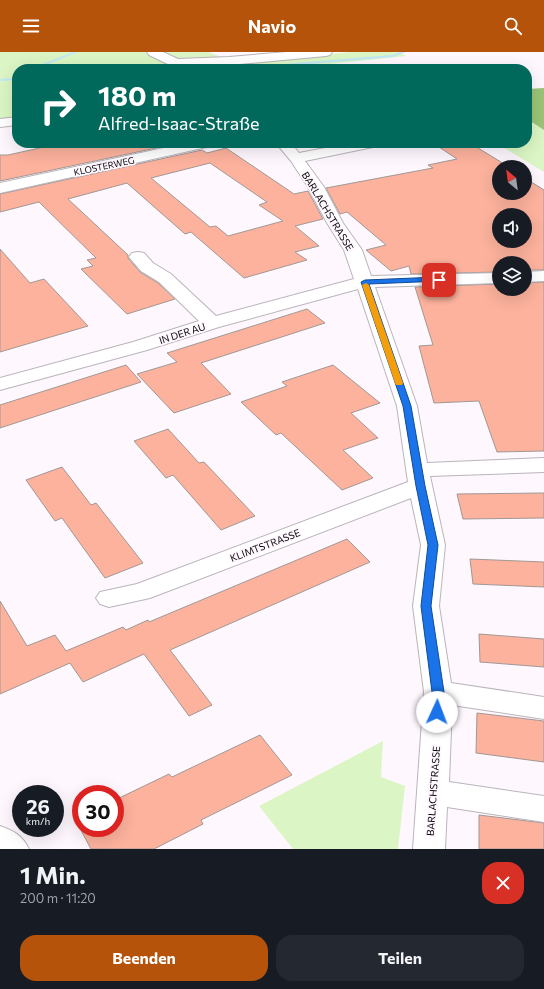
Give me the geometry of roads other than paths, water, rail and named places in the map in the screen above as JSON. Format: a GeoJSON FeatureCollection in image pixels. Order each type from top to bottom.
{"type":"FeatureCollection","features":[{"type":"Feature","properties":{"kind":"street"},"geometry":{"type":"LineString","coordinates":[[153,52],[179,64]]}},
{"type":"Feature","properties":{"kind":"street"},"geometry":{"type":"LineString","coordinates":[[201,64],[326,52]]}},
{"type":"Feature","properties":{"kind":"street"},"geometry":{"type":"LineString","coordinates":[[0,123],[12,122]]}},
{"type":"Feature","properties":{"kind":"street","name":"KLOSTERWEG"},"geometry":{"type":"LineString","coordinates":[[0,188],[184,148]]}},
{"type":"Feature","properties":{"kind":"street"},"geometry":{"type":"LineString","coordinates":[[289,150],[313,148]]}},
{"type":"Feature","properties":{"kind":"street","name":"BARLACHSTRASSE"},"geometry":{"type":"LineString","coordinates":[[289,150],[323,198],[335,223],[353,250],[407,406],[419,478],[433,545],[426,606],[438,692],[429,849]]}},
{"type":"Feature","properties":{"kind":"street"},"geometry":{"type":"LineString","coordinates":[[138,257],[147,267],[165,278],[212,323]]}},
{"type":"Feature","properties":{"kind":"street"},"geometry":{"type":"LineString","coordinates":[[544,260],[538,262],[544,270]]}},
{"type":"Feature","properties":{"kind":"street"},"geometry":{"type":"LineString","coordinates":[[532,277],[544,276]]}},
{"type":"Feature","properties":{"kind":"street","name":"IN DER AU"},"geometry":{"type":"LineString","coordinates":[[0,383],[140,346],[212,323],[365,282],[492,278]]}},
{"type":"Feature","properties":{"kind":"street","name":"KLIMTSTRASSE"},"geometry":{"type":"LineString","coordinates":[[109,598],[141,592],[419,478],[544,465]]}},
{"type":"Feature","properties":{"kind":"street"},"geometry":{"type":"LineString","coordinates":[[438,692],[544,708]]}},
{"type":"Feature","properties":{"kind":"street"},"geometry":{"type":"LineString","coordinates":[[433,792],[544,810]]}},
{"type":"Feature","properties":{"kind":"street"},"geometry":{"type":"LineString","coordinates":[[0,840],[13,849]]}},
{"type":"Feature","properties":{"kind":"waterway"},"geometry":{"type":"LineString","coordinates":[[45,64],[76,52]]}},
{"type":"Feature","properties":{"kind":"waterway"},"geometry":{"type":"LineString","coordinates":[[296,64],[393,56],[404,52]]}},
{"type":"Feature","properties":{"kind":"waterway"},"geometry":{"type":"LineString","coordinates":[[0,80],[12,79]]}}]}
